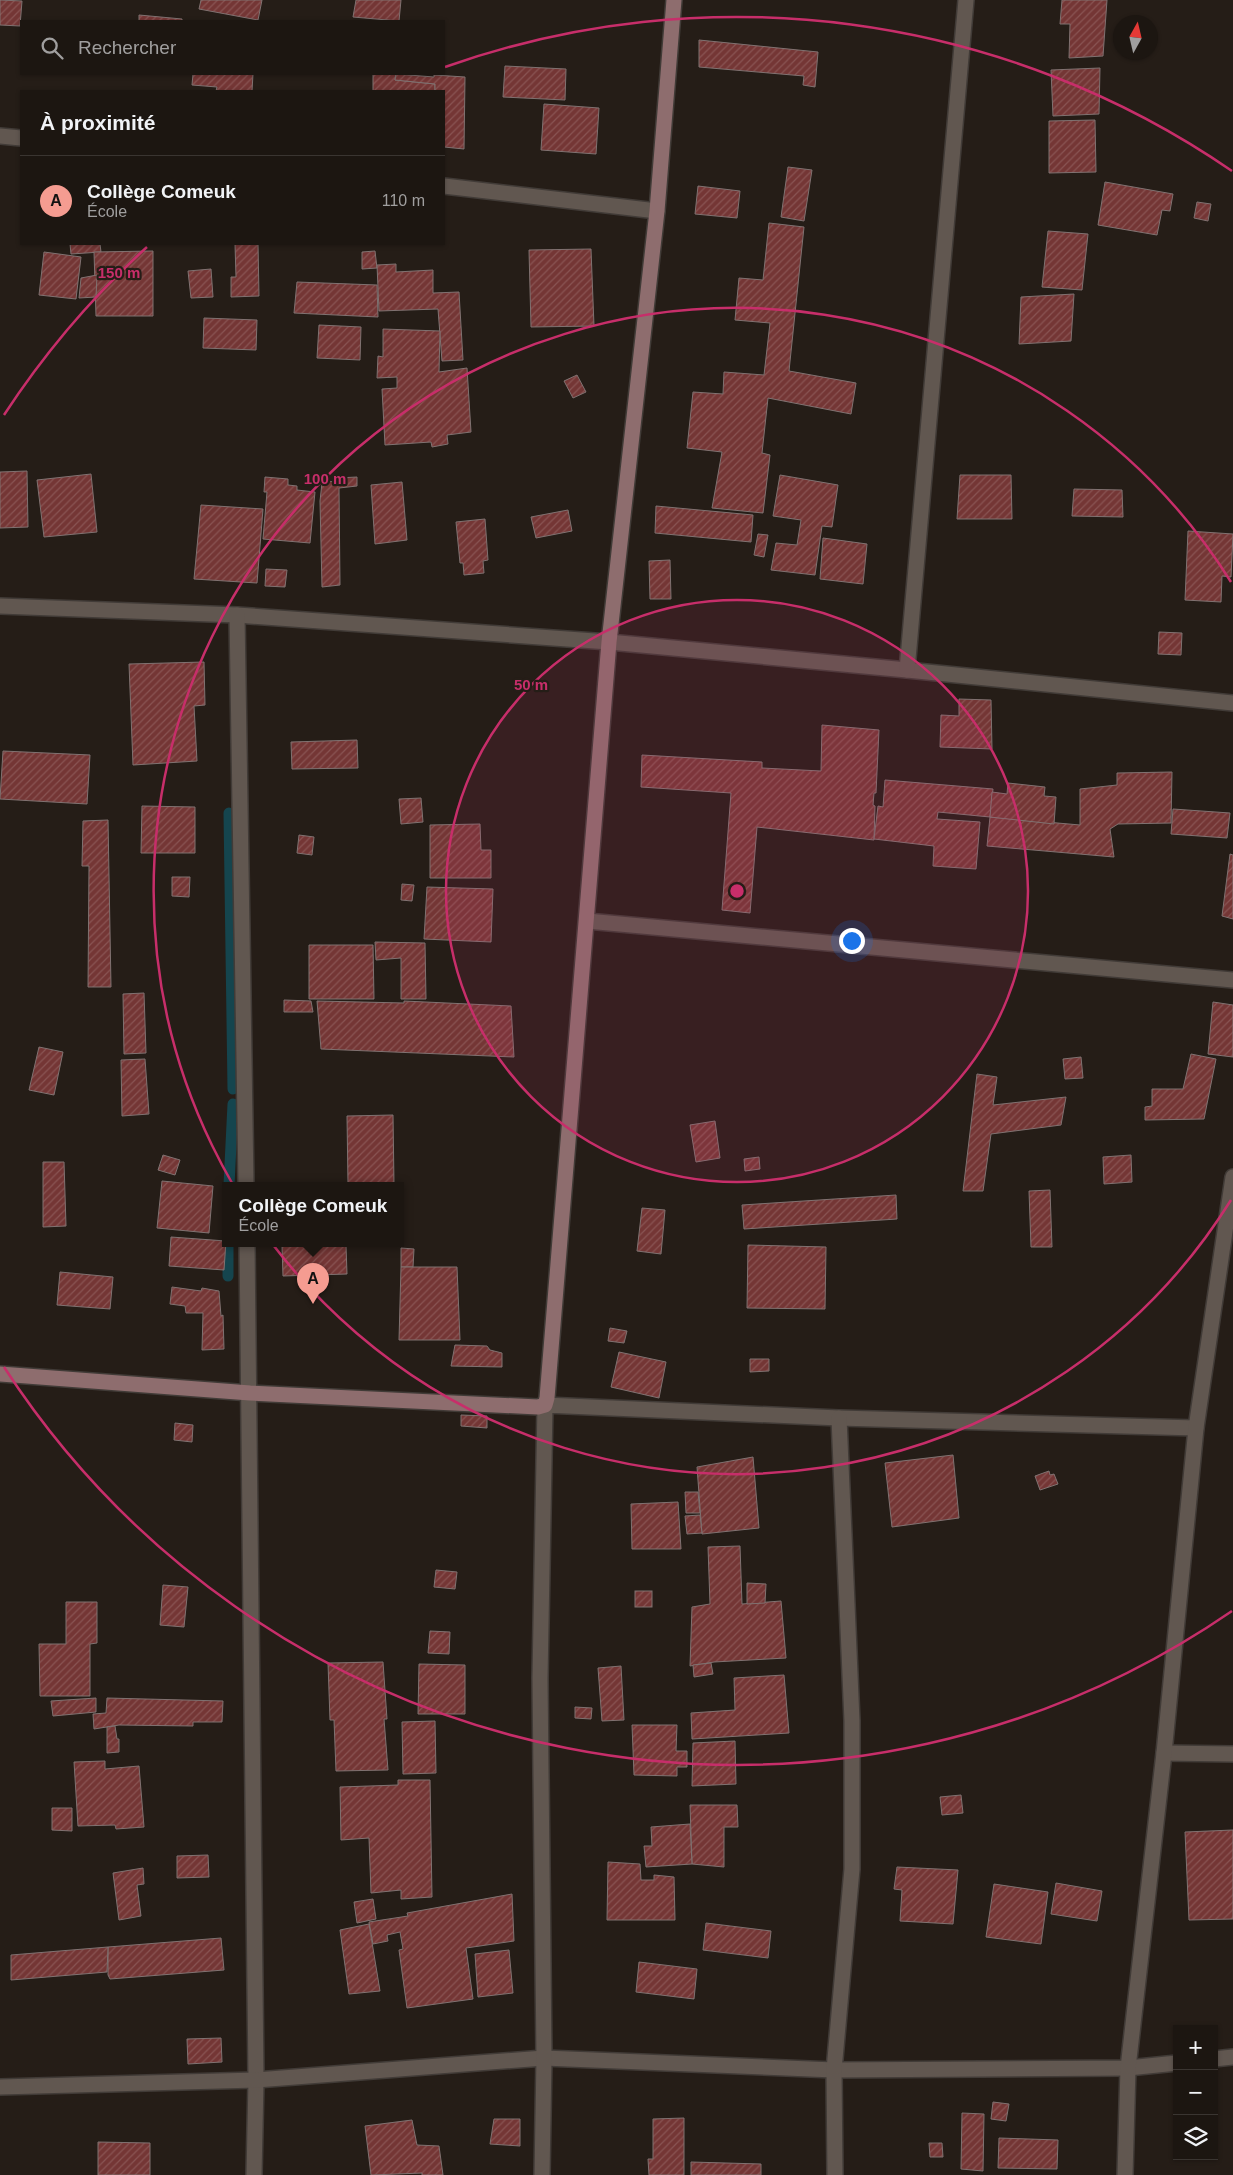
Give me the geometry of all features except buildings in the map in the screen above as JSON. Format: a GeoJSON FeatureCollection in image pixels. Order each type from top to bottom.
{"type":"FeatureCollection","features":[{"type":"Feature","properties":{"kind":"main road"},"geometry":{"type":"LineString","coordinates":[[0,1374],[250,1393],[538,1407],[545,1405],[609,642],[658,211],[674,0]]}},
{"type":"Feature","properties":{"kind":"street"},"geometry":{"type":"LineString","coordinates":[[907,670],[966,0]]}},
{"type":"Feature","properties":{"kind":"street"},"geometry":{"type":"LineString","coordinates":[[0,136],[20,138]]}},
{"type":"Feature","properties":{"kind":"street"},"geometry":{"type":"LineString","coordinates":[[445,186],[658,211]]}},
{"type":"Feature","properties":{"kind":"street"},"geometry":{"type":"LineString","coordinates":[[0,606],[237,614],[609,642],[1233,703]]}},
{"type":"Feature","properties":{"kind":"street"},"geometry":{"type":"LineString","coordinates":[[237,614],[246,1182]]}},
{"type":"Feature","properties":{"kind":"street"},"geometry":{"type":"LineString","coordinates":[[587,922],[1233,980]]}},
{"type":"Feature","properties":{"kind":"street"},"geometry":{"type":"LineString","coordinates":[[1125,2175],[1128,2068],[1164,1753],[1196,1428],[1233,1177]]}},
{"type":"Feature","properties":{"kind":"street"},"geometry":{"type":"LineString","coordinates":[[247,1247],[256,2080],[254,2175]]}},
{"type":"Feature","properties":{"kind":"street"},"geometry":{"type":"LineString","coordinates":[[542,2175],[544,2058],[540,1678],[545,1405],[839,1418],[1196,1428]]}},
{"type":"Feature","properties":{"kind":"street"},"geometry":{"type":"LineString","coordinates":[[835,2175],[834,2070],[852,1869],[852,1722],[839,1418]]}},
{"type":"Feature","properties":{"kind":"street"},"geometry":{"type":"LineString","coordinates":[[1164,1753],[1233,1754]]}},
{"type":"Feature","properties":{"kind":"street"},"geometry":{"type":"LineString","coordinates":[[1218,2059],[1233,2057]]}},
{"type":"Feature","properties":{"kind":"street"},"geometry":{"type":"LineString","coordinates":[[0,2087],[256,2080],[544,2058],[834,2070],[1128,2068],[1173,2063]]}},
{"type":"Feature","properties":{"kind":"waterway"},"geometry":{"type":"LineString","coordinates":[[229,813],[233,1089]]}},
{"type":"Feature","properties":{"kind":"waterway"},"geometry":{"type":"LineString","coordinates":[[229,1182],[233,1104]]}},
{"type":"Feature","properties":{"kind":"waterway"},"geometry":{"type":"LineString","coordinates":[[228,1247],[228,1276]]}},
{"type":"Feature","properties":{"kind":"place","name":"Collège Comeuk"},"geometry":{"type":"Point","coordinates":[313,1304]}}]}
